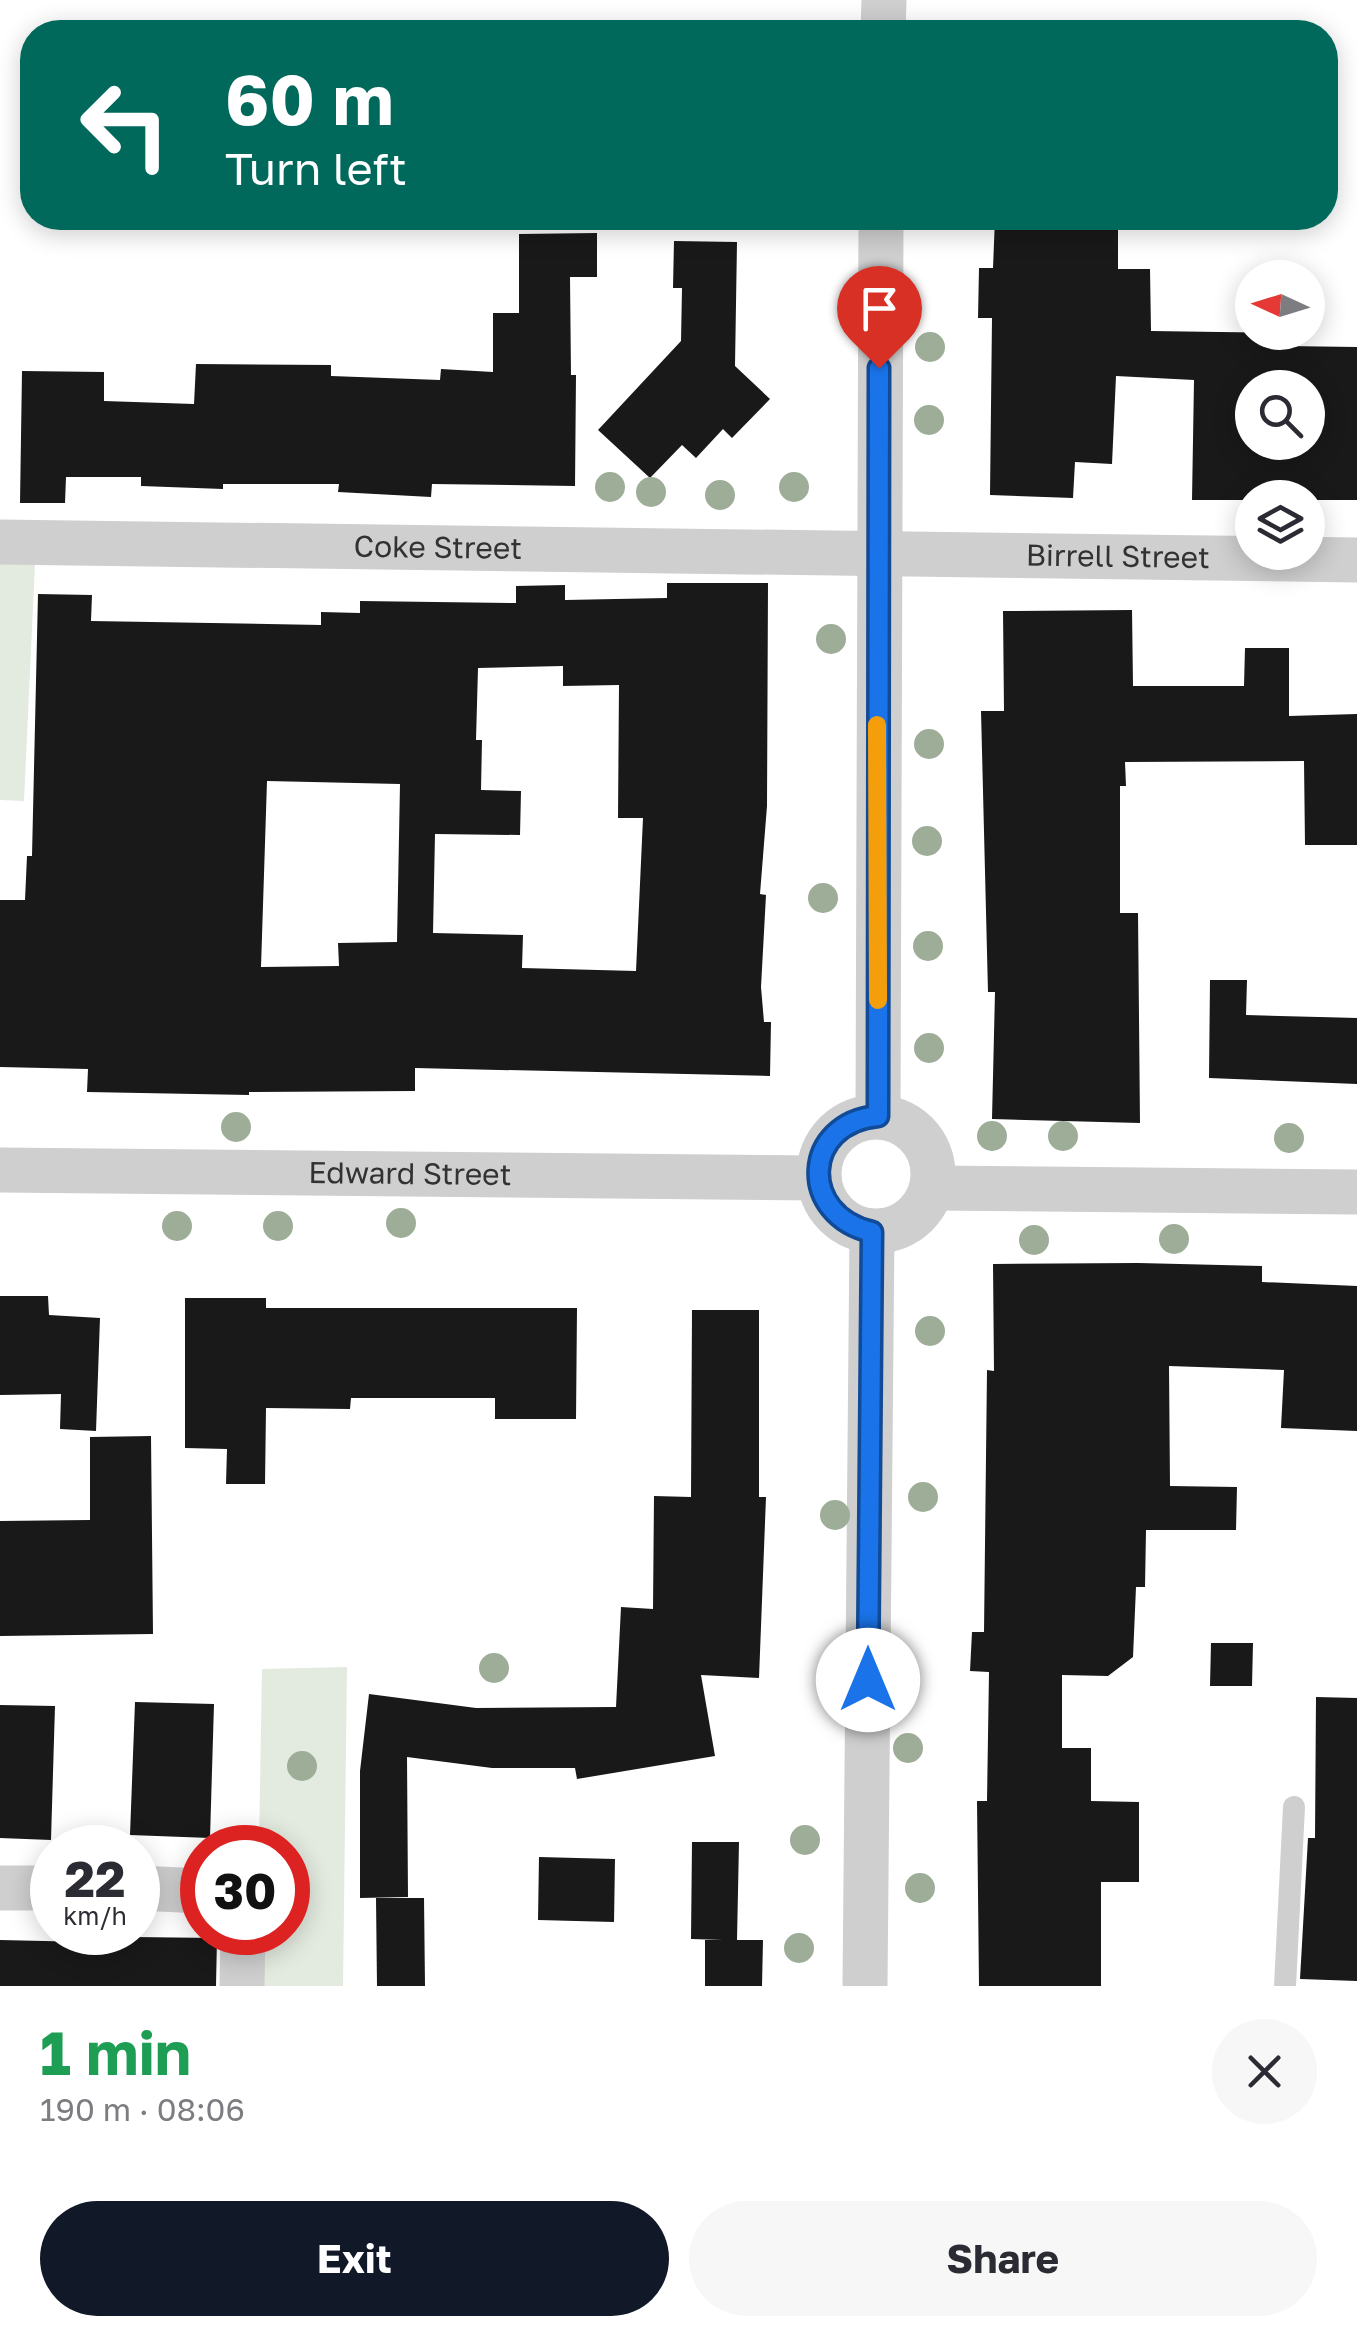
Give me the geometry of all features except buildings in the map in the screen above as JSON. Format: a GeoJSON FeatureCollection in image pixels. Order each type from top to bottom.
{"type":"FeatureCollection","features":[{"type":"Feature","properties":{"kind":"street"},"geometry":{"type":"LineString","coordinates":[[878,1116],[881,230]]}},
{"type":"Feature","properties":{"kind":"street","name":"Coke Street"},"geometry":{"type":"LineString","coordinates":[[0,542],[877,555]]}},
{"type":"Feature","properties":{"kind":"street","name":"Birrell Street"},"geometry":{"type":"LineString","coordinates":[[877,555],[1357,560]]}},
{"type":"Feature","properties":{"kind":"street"},"geometry":{"type":"LineString","coordinates":[[878,1116],[898,1120],[927,1147],[933,1166],[932,1188],[910,1222],[872,1232],[852,1228],[835,1216],[824,1200],[818,1178],[829,1140],[843,1126],[878,1116]]}},
{"type":"Feature","properties":{"kind":"street","name":"Edward Street"},"geometry":{"type":"LineString","coordinates":[[0,1170],[818,1178]]}},
{"type":"Feature","properties":{"kind":"street"},"geometry":{"type":"LineString","coordinates":[[932,1188],[1357,1192]]}},
{"type":"Feature","properties":{"kind":"street"},"geometry":{"type":"LineString","coordinates":[[866,1986],[872,1232]]}},
{"type":"Feature","properties":{"kind":"street"},"geometry":{"type":"LineString","coordinates":[[0,1888],[30,1888]]}},
{"type":"Feature","properties":{"kind":"street"},"geometry":{"type":"LineString","coordinates":[[242,1955],[242,1986]]}},
{"type":"Feature","properties":{"kind":"lane"},"geometry":{"type":"LineString","coordinates":[[1285,1986],[1294,1807]]}},
{"type":"Feature","properties":{"kind":"shaded area"},"geometry":{"type":"Polygon","coordinates":[[[0,542],[36,542],[24,801],[0,800],[0,542]]]}},
{"type":"Feature","properties":{"kind":"shaded area"},"geometry":{"type":"Polygon","coordinates":[[[347,1667],[343,1986],[259,1986],[258,1955],[310,1955],[310,1825],[259,1825],[262,1669],[347,1667]]]}},
{"type":"Feature","properties":{"kind":"slow traffic"},"geometry":{"type":"LineString","coordinates":[[877,725],[878,1000]]}},
{"type":"Feature","properties":{"kind":"route"},"geometry":{"type":"LineString","coordinates":[[868,1680],[872,1232],[852,1228],[835,1216],[824,1200],[818,1178],[820,1158],[829,1140],[843,1126],[878,1116],[879,368]]}}]}
